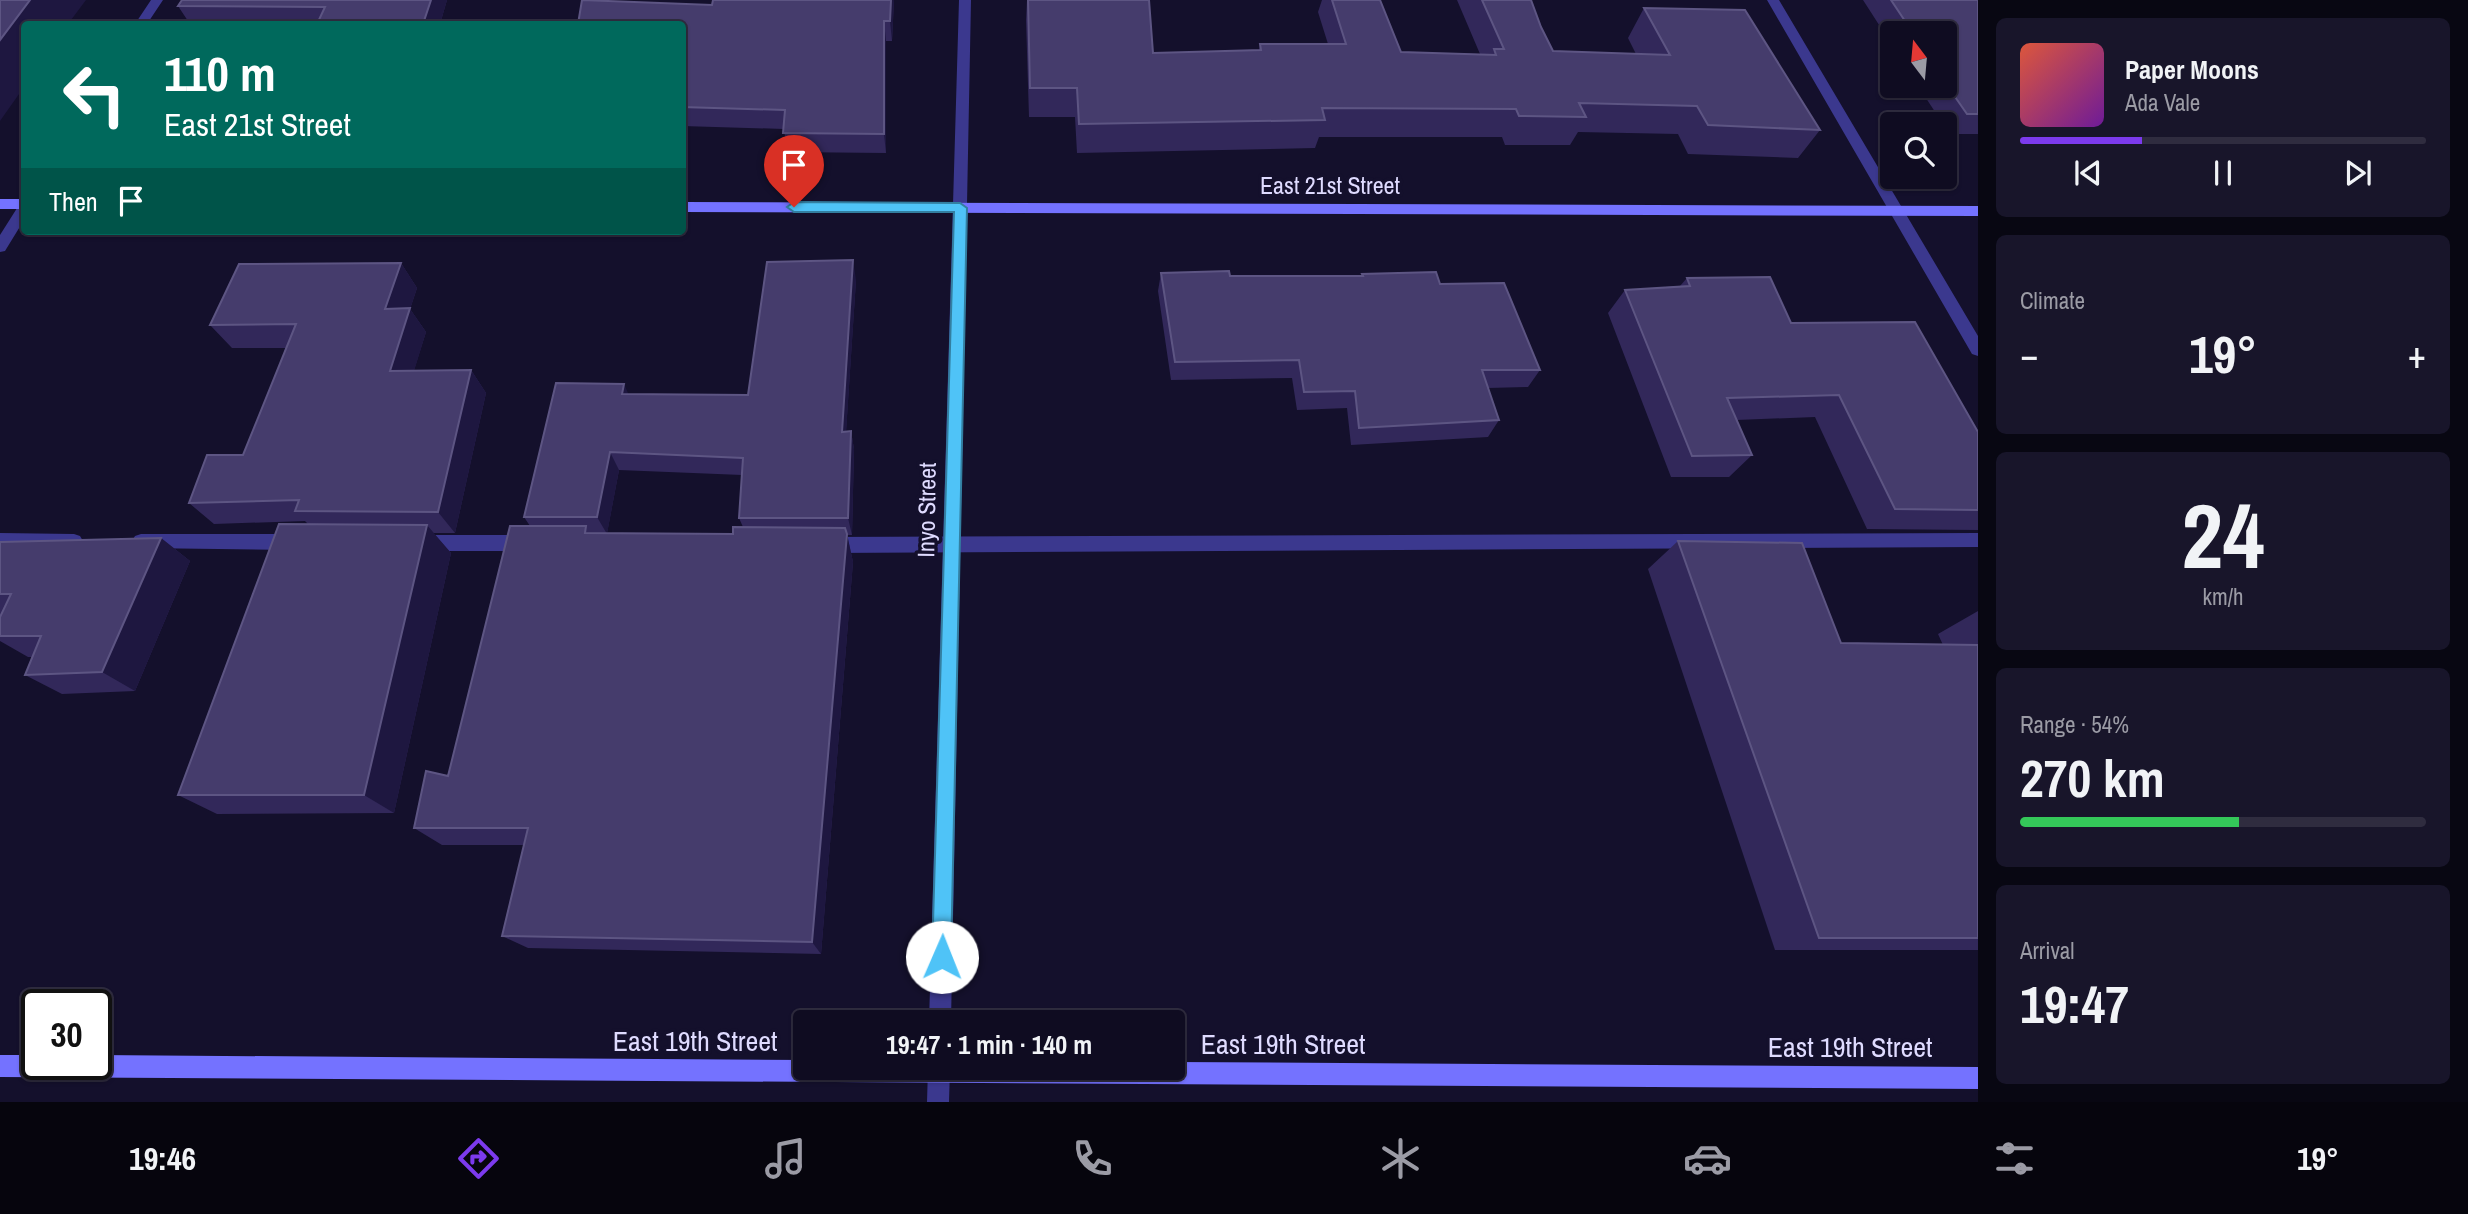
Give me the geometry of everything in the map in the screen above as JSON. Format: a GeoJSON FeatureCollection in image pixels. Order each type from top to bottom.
{"type":"FeatureCollection","features":[{"type":"Feature","properties":{"kind":"street"},"geometry":{"type":"LineString","coordinates":[[143,21],[157,0]]}},
{"type":"Feature","properties":{"kind":"street","name":"Inyo Street"},"geometry":{"type":"LineString","coordinates":[[940,1010],[965,0]]}},
{"type":"Feature","properties":{"kind":"street"},"geometry":{"type":"LineString","coordinates":[[1773,0],[1978,350]]}},
{"type":"Feature","properties":{"kind":"street"},"geometry":{"type":"LineString","coordinates":[[0,204],[21,206]]}},
{"type":"Feature","properties":{"kind":"street","name":"East 21st Street"},"geometry":{"type":"LineString","coordinates":[[686,207],[1978,211]]}},
{"type":"Feature","properties":{"kind":"street"},"geometry":{"type":"LineString","coordinates":[[0,247],[21,211]]}},
{"type":"Feature","properties":{"kind":"street"},"geometry":{"type":"LineString","coordinates":[[0,540],[98,541]]}},
{"type":"Feature","properties":{"kind":"street"},"geometry":{"type":"LineString","coordinates":[[812,545],[1978,540]]}},
{"type":"Feature","properties":{"kind":"street"},"geometry":{"type":"LineString","coordinates":[[126,541],[308,542]]}},
{"type":"Feature","properties":{"kind":"street"},"geometry":{"type":"LineString","coordinates":[[406,542],[546,543]]}},
{"type":"Feature","properties":{"kind":"street","name":"East 19th Street"},"geometry":{"type":"LineString","coordinates":[[0,1066],[793,1069]]}},
{"type":"Feature","properties":{"kind":"street","name":"East 19th Street"},"geometry":{"type":"LineString","coordinates":[[1185,1072],[1978,1078]]}},
{"type":"Feature","properties":{"kind":"street"},"geometry":{"type":"LineString","coordinates":[[938,1102],[939,1080]]}},
{"type":"Feature","properties":{"kind":"building"},"geometry":{"type":"Polygon","coordinates":[[[0,0],[30,0],[0,40],[0,0]]]}},
{"type":"Feature","properties":{"kind":"building"},"geometry":{"type":"Polygon","coordinates":[[[182,0],[431,0],[424,21],[318,21],[325,7],[178,6],[182,0]]]}},
{"type":"Feature","properties":{"kind":"building"},"geometry":{"type":"Polygon","coordinates":[[[582,0],[712,5],[713,0],[891,0],[890,21],[884,21],[884,134],[783,133],[785,110],[686,107],[686,21],[578,21],[582,0]]]}},
{"type":"Feature","properties":{"kind":"building"},"geometry":{"type":"Polygon","coordinates":[[[1028,0],[1149,0],[1153,53],[1261,50],[1260,44],[1346,44],[1332,0],[1380,0],[1401,52],[1496,55],[1494,49],[1504,49],[1482,0],[1531,0],[1553,51],[1670,55],[1644,8],[1745,10],[1820,130],[1708,125],[1697,106],[1579,103],[1586,117],[1519,116],[1516,109],[1322,108],[1325,120],[1079,124],[1077,88],[1030,88],[1028,0]]]}},
{"type":"Feature","properties":{"kind":"building"},"geometry":{"type":"Polygon","coordinates":[[[1891,0],[1978,0],[1978,114],[1967,114],[1956,98],[1957,21],[1905,21],[1891,0]]]}},
{"type":"Feature","properties":{"kind":"building"},"geometry":{"type":"Polygon","coordinates":[[[853,260],[842,432],[851,431],[848,518],[739,518],[743,458],[610,452],[597,517],[524,517],[556,383],[624,384],[622,394],[748,395],[767,262],[853,260]]]}},
{"type":"Feature","properties":{"kind":"building"},"geometry":{"type":"Polygon","coordinates":[[[401,263],[385,309],[410,308],[390,371],[471,370],[438,512],[295,511],[299,500],[189,503],[207,455],[243,455],[296,324],[210,325],[239,264],[401,263]]]}},
{"type":"Feature","properties":{"kind":"building"},"geometry":{"type":"Polygon","coordinates":[[[1229,271],[1230,276],[1363,276],[1362,274],[1436,272],[1440,284],[1504,283],[1540,370],[1482,370],[1499,420],[1359,428],[1355,391],[1304,392],[1299,360],[1175,362],[1161,273],[1229,271]]]}},
{"type":"Feature","properties":{"kind":"building"},"geometry":{"type":"Polygon","coordinates":[[[1770,277],[1791,323],[1915,322],[1978,432],[1978,510],[1895,509],[1839,395],[1727,398],[1752,455],[1692,456],[1625,290],[1690,286],[1687,278],[1770,277]]]}},
{"type":"Feature","properties":{"kind":"building"},"geometry":{"type":"Polygon","coordinates":[[[279,524],[427,525],[364,795],[178,795],[279,524]]]}},
{"type":"Feature","properties":{"kind":"building"},"geometry":{"type":"Polygon","coordinates":[[[510,526],[586,526],[585,533],[733,534],[733,527],[845,528],[847,534],[812,942],[502,936],[528,828],[414,828],[426,771],[448,776],[510,526]]]}},
{"type":"Feature","properties":{"kind":"building"},"geometry":{"type":"Polygon","coordinates":[[[161,538],[102,672],[25,675],[41,636],[0,636],[0,617],[11,594],[0,594],[0,542],[161,538]]]}},
{"type":"Feature","properties":{"kind":"building"},"geometry":{"type":"Polygon","coordinates":[[[1678,541],[1802,543],[1841,643],[1978,645],[1978,938],[1819,938],[1678,541]]]}},
{"type":"Feature","properties":{"kind":"route"},"geometry":{"type":"LineString","coordinates":[[794,207],[960,208],[942,957]]}}]}
